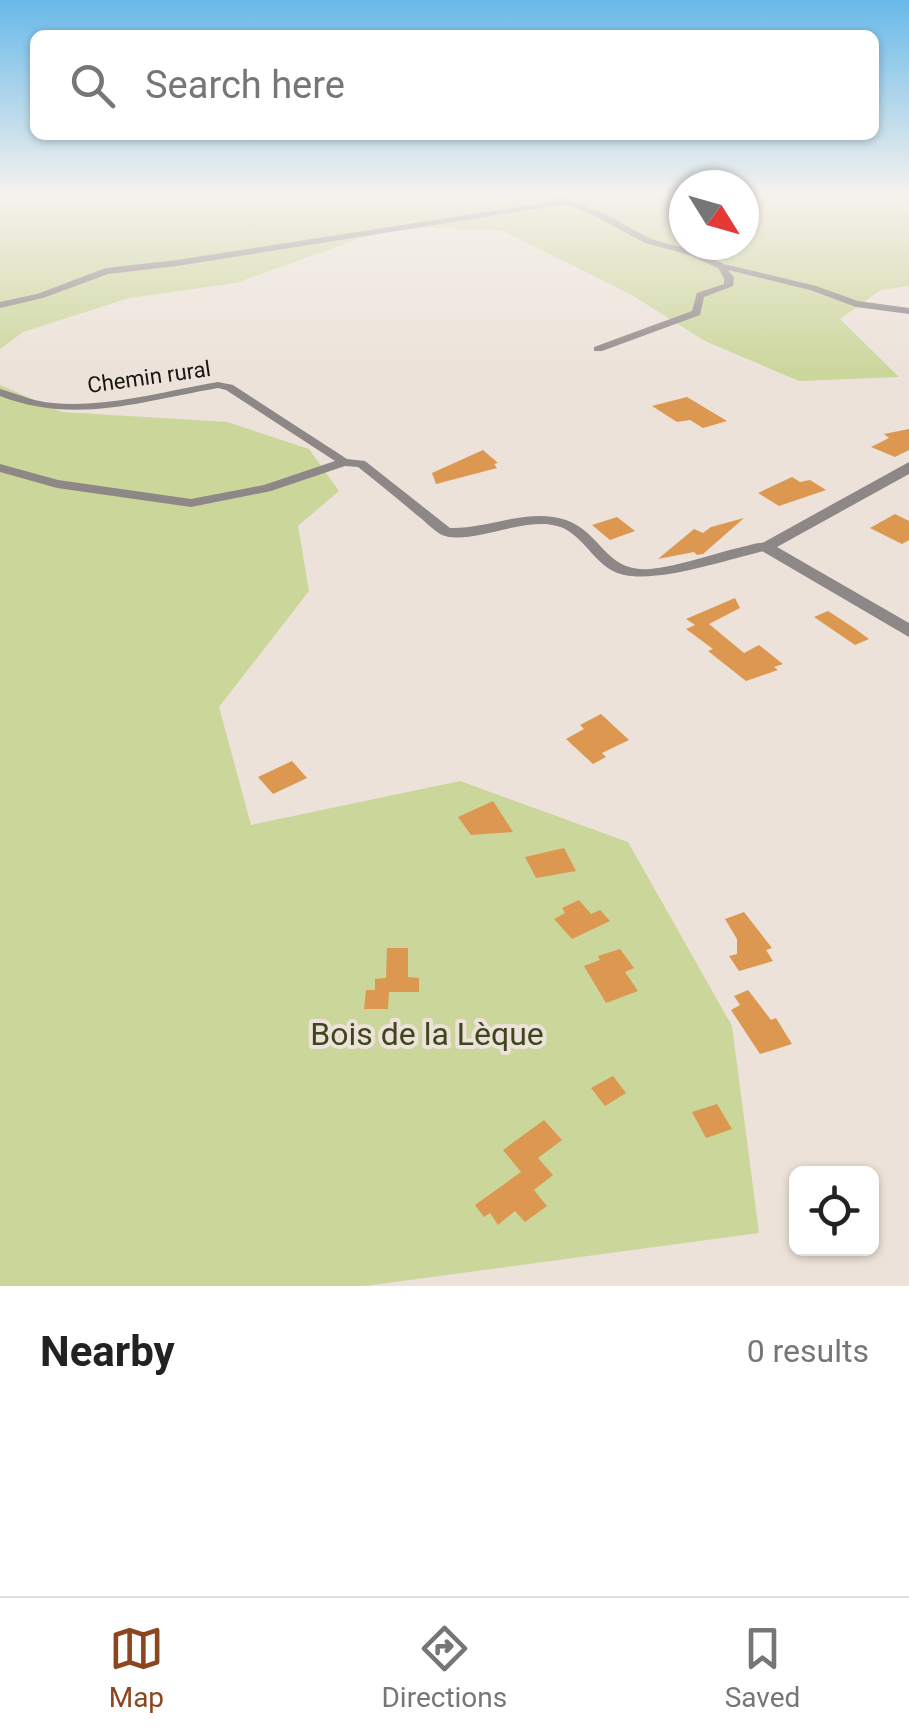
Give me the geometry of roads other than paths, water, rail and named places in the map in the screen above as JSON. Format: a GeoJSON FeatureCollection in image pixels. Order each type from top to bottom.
{"type":"FeatureCollection","features":[{"type":"Feature","properties":{"kind":"street"},"geometry":{"type":"LineString","coordinates":[[0,304],[40,296],[125,267],[241,253]]}},
{"type":"Feature","properties":{"kind":"street"},"geometry":{"type":"LineString","coordinates":[[694,253],[721,266],[813,288],[856,304],[909,311]]}},
{"type":"Feature","properties":{"kind":"street"},"geometry":{"type":"LineString","coordinates":[[598,349],[696,313],[700,295],[728,286],[721,266]]}},
{"type":"Feature","properties":{"kind":"street","name":"Chemin rural"},"geometry":{"type":"LineString","coordinates":[[0,392],[33,404],[94,406],[218,385],[229,387],[344,462],[361,464],[447,532],[464,534],[556,520],[622,571],[645,574],[764,547]]}},
{"type":"Feature","properties":{"kind":"street"},"geometry":{"type":"LineString","coordinates":[[0,468],[56,484],[192,503],[267,488],[344,462]]}},
{"type":"Feature","properties":{"kind":"street"},"geometry":{"type":"LineString","coordinates":[[764,547],[909,467]]}},
{"type":"Feature","properties":{"kind":"street"},"geometry":{"type":"LineString","coordinates":[[764,547],[909,631]]}},
{"type":"Feature","properties":{"kind":"park label","name":"Bois de la Lèque"},"geometry":{"type":"Point","coordinates":[427,1034]}}]}
